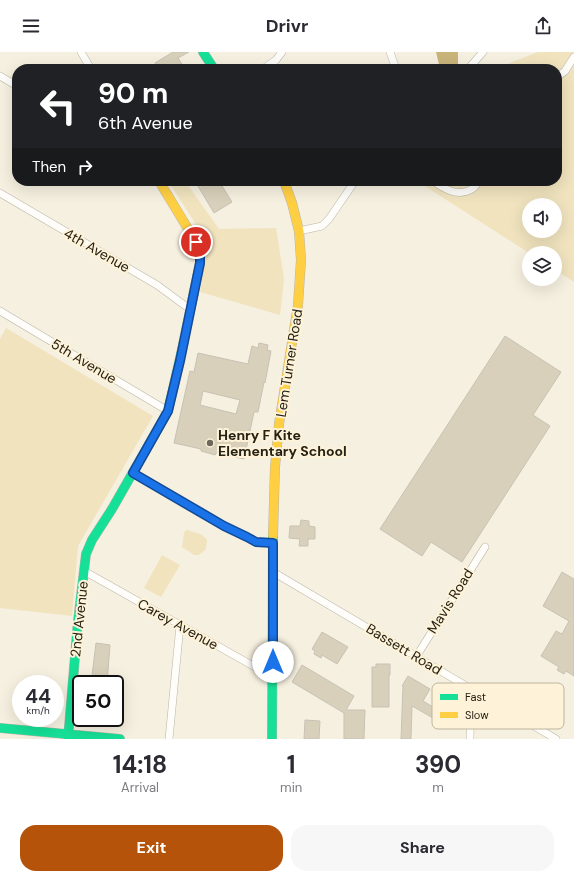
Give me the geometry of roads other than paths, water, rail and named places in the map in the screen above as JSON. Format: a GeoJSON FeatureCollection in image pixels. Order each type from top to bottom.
{"type":"FeatureCollection","features":[{"type":"Feature","properties":{"kind":"main road"},"geometry":{"type":"LineString","coordinates":[[203,52],[211,64]]}},
{"type":"Feature","properties":{"kind":"main road","name":"2nd Avenue"},"geometry":{"type":"LineString","coordinates":[[68,737],[86,554],[92,540],[112,509],[168,411],[200,263],[200,252],[196,242],[162,186]]}},
{"type":"Feature","properties":{"kind":"main road","name":"Lem Turner Road"},"geometry":{"type":"LineString","coordinates":[[272,739],[275,467],[279,424],[298,305],[301,260],[299,231],[292,202],[286,186]]}},
{"type":"Feature","properties":{"kind":"main road"},"geometry":{"type":"LineString","coordinates":[[0,728],[68,737],[120,739]]}},
{"type":"Feature","properties":{"kind":"street"},"geometry":{"type":"LineString","coordinates":[[81,52],[88,64]]}},
{"type":"Feature","properties":{"kind":"street"},"geometry":{"type":"LineString","coordinates":[[270,64],[276,60],[282,52]]}},
{"type":"Feature","properties":{"kind":"street"},"geometry":{"type":"LineString","coordinates":[[390,52],[394,64]]}},
{"type":"Feature","properties":{"kind":"street"},"geometry":{"type":"LineString","coordinates":[[472,64],[483,52]]}},
{"type":"Feature","properties":{"kind":"street"},"geometry":{"type":"LineString","coordinates":[[562,73],[574,57]]}},
{"type":"Feature","properties":{"kind":"street"},"geometry":{"type":"LineString","coordinates":[[0,76],[12,83]]}},
{"type":"Feature","properties":{"kind":"street"},"geometry":{"type":"LineString","coordinates":[[299,231],[322,226],[329,219],[352,186]]}},
{"type":"Feature","properties":{"kind":"street"},"geometry":{"type":"LineString","coordinates":[[440,186],[445,189],[458,192],[470,190],[474,186]]}},
{"type":"Feature","properties":{"kind":"street","name":"4th Avenue"},"geometry":{"type":"LineString","coordinates":[[0,193],[157,285],[191,310]]}},
{"type":"Feature","properties":{"kind":"street","name":"5th Avenue"},"geometry":{"type":"LineString","coordinates":[[0,311],[168,411]]}},
{"type":"Feature","properties":{"kind":"street"},"geometry":{"type":"LineString","coordinates":[[133,473],[231,530],[256,542],[273,543]]}},
{"type":"Feature","properties":{"kind":"street","name":"Mavis Road"},"geometry":{"type":"LineString","coordinates":[[416,657],[485,547]]}},
{"type":"Feature","properties":{"kind":"street","name":"Carey Avenue"},"geometry":{"type":"LineString","coordinates":[[84,571],[273,677]]}},
{"type":"Feature","properties":{"kind":"street","name":"Bassett Road"},"geometry":{"type":"LineString","coordinates":[[273,572],[461,683]]}},
{"type":"Feature","properties":{"kind":"street"},"geometry":{"type":"LineString","coordinates":[[169,739],[180,625]]}},
{"type":"Feature","properties":{"kind":"street","name":"Bassett Road"},"geometry":{"type":"LineString","coordinates":[[539,729],[556,739]]}},
{"type":"Feature","properties":{"kind":"place","name":"Henry F Kite Elementary School"},"geometry":{"type":"Point","coordinates":[210,443]}}]}
